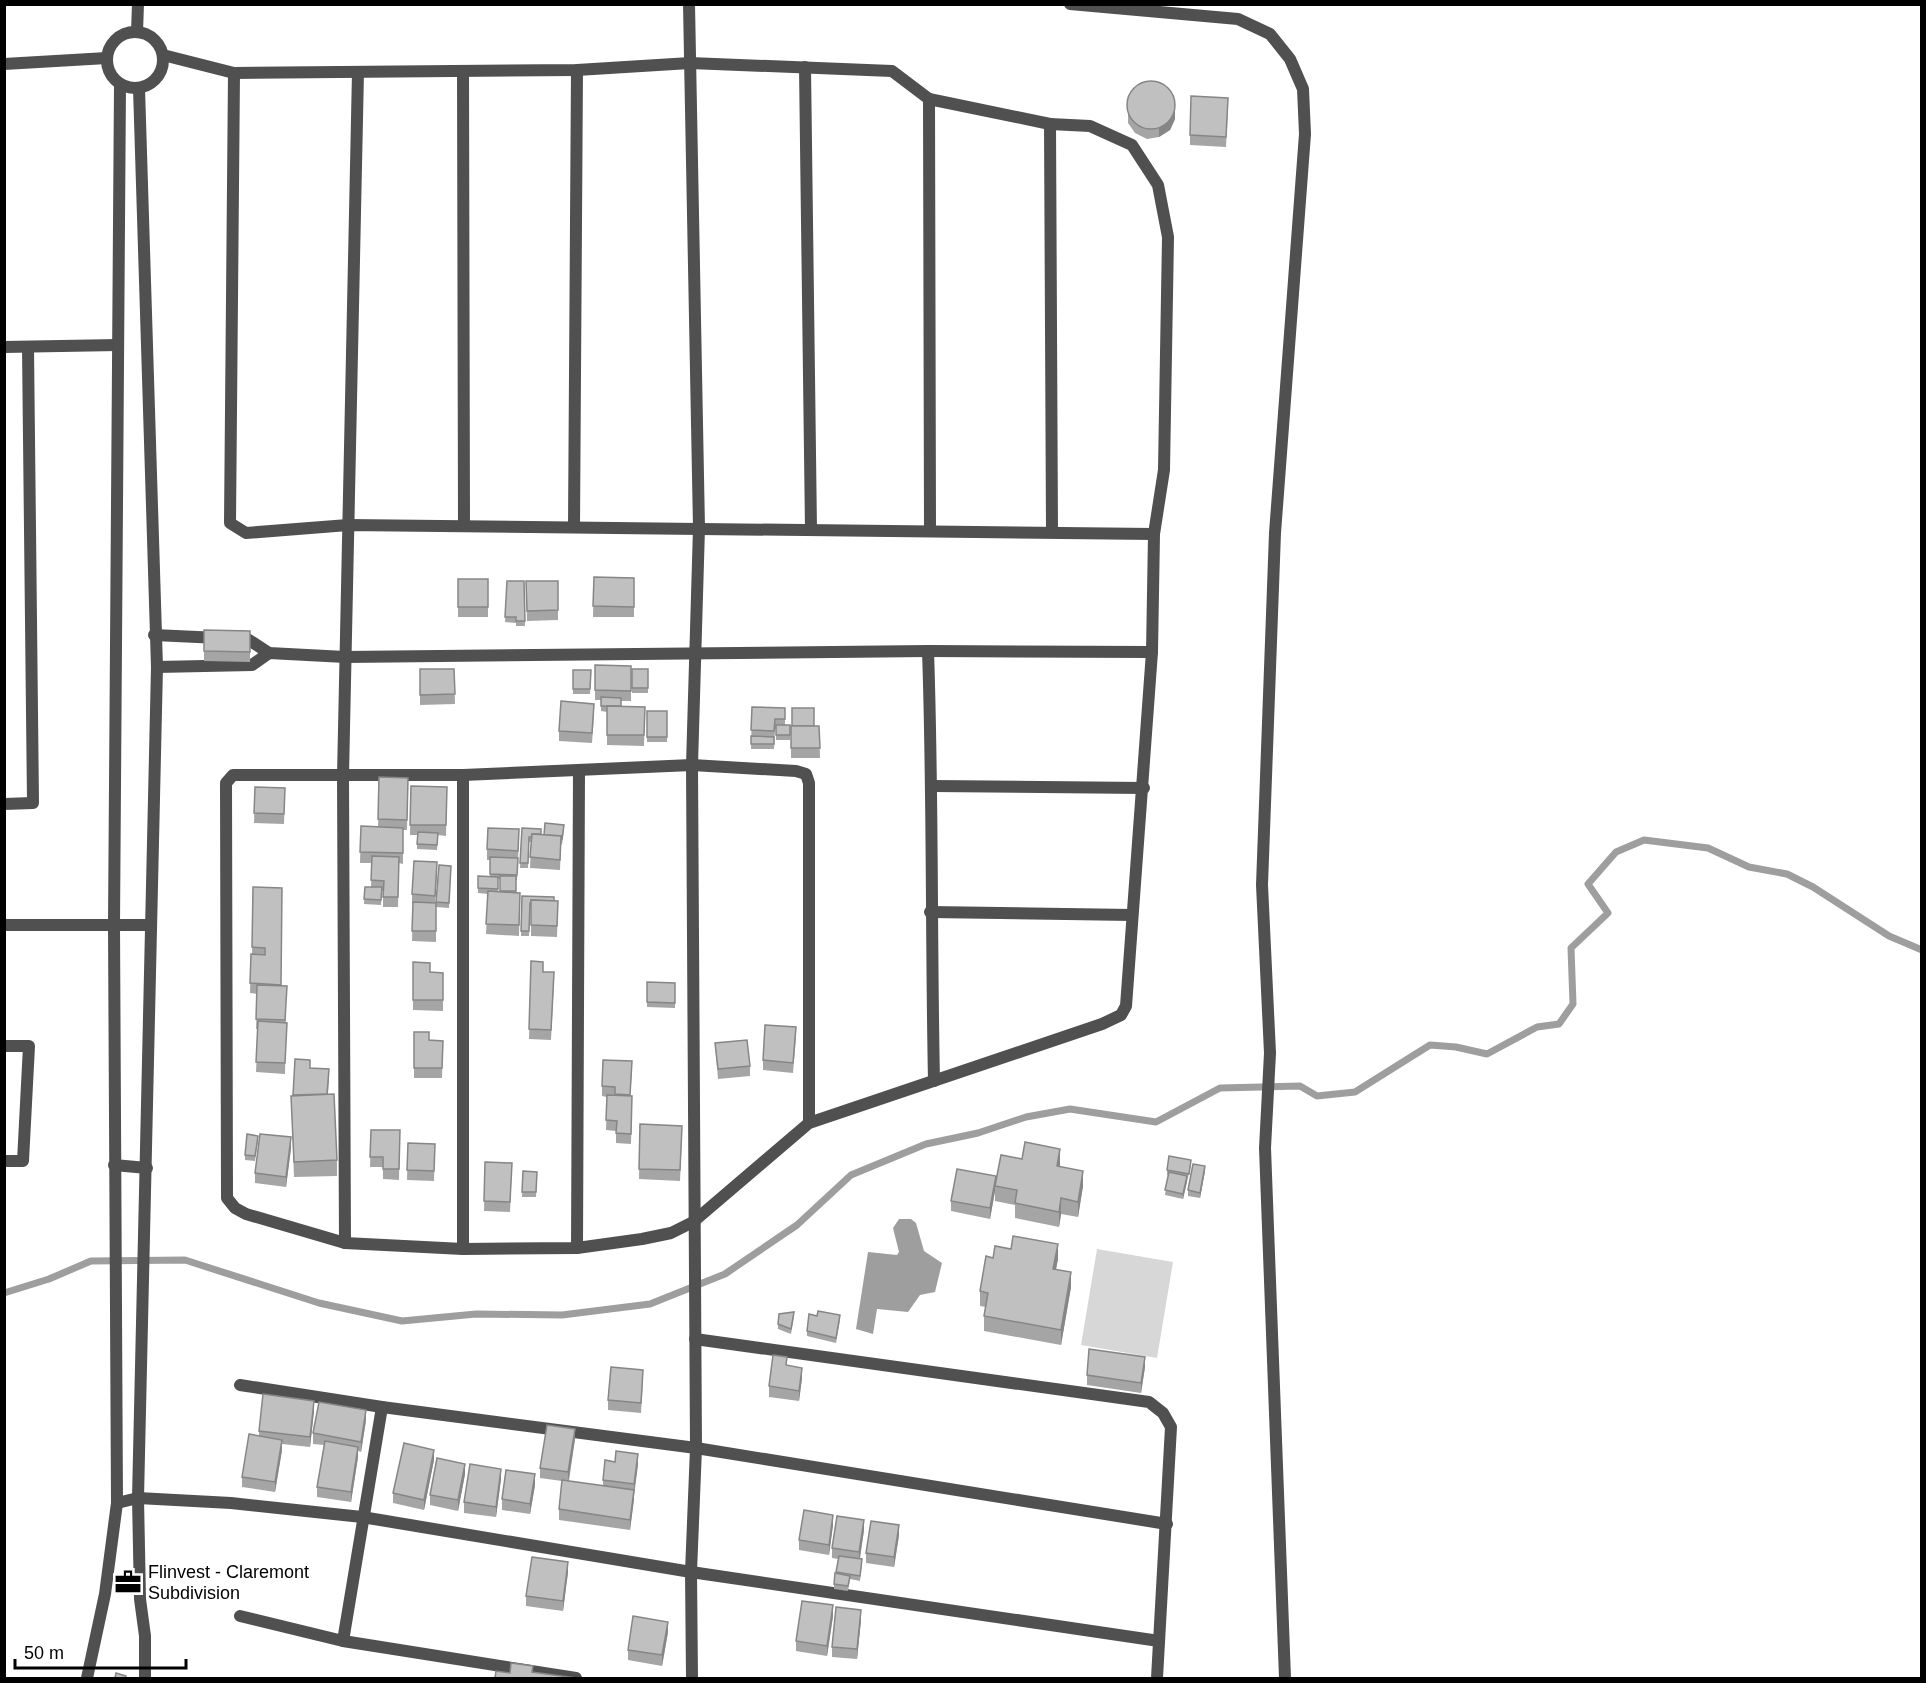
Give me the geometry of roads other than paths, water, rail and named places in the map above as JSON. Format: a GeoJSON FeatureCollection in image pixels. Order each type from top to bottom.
{"type":"FeatureCollection","features":[{"type":"Feature","properties":{"kind":"street"},"geometry":{"type":"LineString","coordinates":[[137,32],[138,4]]}},
{"type":"Feature","properties":{"kind":"street"},"geometry":{"type":"LineString","coordinates":[[689,4],[699,528],[692,765],[693,1222],[696,1316],[696,1448],[691,1572],[692,1678]]}},
{"type":"Feature","properties":{"kind":"street"},"geometry":{"type":"LineString","coordinates":[[1070,4],[1238,19],[1270,34],[1290,59],[1303,89],[1305,134],[1275,533],[1262,885],[1270,1053],[1265,1148],[1285,1678]]}},
{"type":"Feature","properties":{"kind":"street"},"geometry":{"type":"LineString","coordinates":[[87,1678],[105,1594],[117,1503],[114,925],[120,84],[108,68],[107,58],[109,50],[120,36],[137,32],[154,39],[163,55],[164,64],[155,80],[139,88],[120,84]]}},
{"type":"Feature","properties":{"kind":"street"},"geometry":{"type":"LineString","coordinates":[[163,55],[234,72],[577,70],[690,63],[892,71],[929,99],[1050,124],[1090,126],[1132,145],[1158,185],[1167,237],[1164,470],[1154,534],[1152,652],[1144,788],[1126,1006],[1121,1015],[1102,1024],[809,1123],[693,1222],[671,1233],[577,1248],[463,1249],[345,1242],[246,1214],[234,1208],[226,1198],[226,783],[234,775],[463,775],[692,765],[796,771],[806,774],[809,783],[809,1123]]}},
{"type":"Feature","properties":{"kind":"street"},"geometry":{"type":"LineString","coordinates":[[4,64],[107,58]]}},
{"type":"Feature","properties":{"kind":"street"},"geometry":{"type":"LineString","coordinates":[[805,67],[811,530]]}},
{"type":"Feature","properties":{"kind":"street"},"geometry":{"type":"LineString","coordinates":[[574,527],[577,70]]}},
{"type":"Feature","properties":{"kind":"street"},"geometry":{"type":"LineString","coordinates":[[463,71],[464,526]]}},
{"type":"Feature","properties":{"kind":"street"},"geometry":{"type":"LineString","coordinates":[[234,72],[231,523],[246,533],[348,525],[1154,534]]}},
{"type":"Feature","properties":{"kind":"street"},"geometry":{"type":"LineString","coordinates":[[345,1242],[343,776],[358,72]]}},
{"type":"Feature","properties":{"kind":"street"},"geometry":{"type":"LineString","coordinates":[[139,88],[154,635],[157,667],[149,925],[146,1250],[138,1498],[140,1599],[145,1636],[146,1678]]}},
{"type":"Feature","properties":{"kind":"street"},"geometry":{"type":"LineString","coordinates":[[929,99],[930,531]]}},
{"type":"Feature","properties":{"kind":"street"},"geometry":{"type":"LineString","coordinates":[[1050,124],[1052,532]]}},
{"type":"Feature","properties":{"kind":"street"},"geometry":{"type":"LineString","coordinates":[[4,346],[118,345]]}},
{"type":"Feature","properties":{"kind":"street"},"geometry":{"type":"LineString","coordinates":[[4,804],[33,803],[28,347]]}},
{"type":"Feature","properties":{"kind":"street"},"geometry":{"type":"LineString","coordinates":[[154,635],[249,640],[269,653],[345,657],[928,651],[1152,652]]}},
{"type":"Feature","properties":{"kind":"street"},"geometry":{"type":"LineString","coordinates":[[928,651],[933,786],[930,912],[934,1081]]}},
{"type":"Feature","properties":{"kind":"street"},"geometry":{"type":"LineString","coordinates":[[157,667],[252,665],[269,653]]}},
{"type":"Feature","properties":{"kind":"street"},"geometry":{"type":"LineString","coordinates":[[577,1248],[579,770]]}},
{"type":"Feature","properties":{"kind":"street"},"geometry":{"type":"LineString","coordinates":[[463,775],[463,1249]]}},
{"type":"Feature","properties":{"kind":"street"},"geometry":{"type":"LineString","coordinates":[[933,786],[1144,788]]}},
{"type":"Feature","properties":{"kind":"street"},"geometry":{"type":"LineString","coordinates":[[930,912],[1132,915]]}},
{"type":"Feature","properties":{"kind":"street"},"geometry":{"type":"LineString","coordinates":[[4,925],[149,925]]}},
{"type":"Feature","properties":{"kind":"street"},"geometry":{"type":"LineString","coordinates":[[4,1046],[29,1046],[24,1161],[4,1161]]}},
{"type":"Feature","properties":{"kind":"street"},"geometry":{"type":"LineString","coordinates":[[114,1166],[147,1168]]}},
{"type":"Feature","properties":{"kind":"street"},"geometry":{"type":"LineString","coordinates":[[695,1338],[1149,1402],[1163,1413],[1171,1427],[1156,1678]]}},
{"type":"Feature","properties":{"kind":"street"},"geometry":{"type":"LineString","coordinates":[[240,1385],[382,1407],[696,1448],[1167,1524]]}},
{"type":"Feature","properties":{"kind":"street"},"geometry":{"type":"LineString","coordinates":[[343,1641],[382,1407]]}},
{"type":"Feature","properties":{"kind":"street"},"geometry":{"type":"LineString","coordinates":[[117,1503],[138,1498],[231,1503],[362,1517],[691,1572],[1159,1641]]}},
{"type":"Feature","properties":{"kind":"street"},"geometry":{"type":"LineString","coordinates":[[240,1616],[343,1641],[576,1678]]}},
{"type":"Feature","properties":{"kind":"waterway"},"geometry":{"type":"LineString","coordinates":[[4,1293],[49,1279],[91,1261],[185,1260],[319,1303],[402,1321],[476,1314],[562,1315],[650,1304],[725,1274],[797,1225],[851,1175],[926,1144],[978,1133],[1026,1117],[1070,1109],[1156,1122],[1220,1088],[1300,1086],[1317,1096],[1355,1092],[1430,1045],[1456,1047],[1487,1054],[1537,1027],[1559,1024],[1573,1004],[1571,948],[1608,913],[1588,884],[1616,852],[1644,840],[1708,848],[1749,867],[1787,874],[1813,887],[1889,936],[1922,950]]}},
{"type":"Feature","properties":{"kind":"place","name":"Flinvest - Claremont Subdivision"},"geometry":{"type":"Point","coordinates":[128,1582]}}]}
